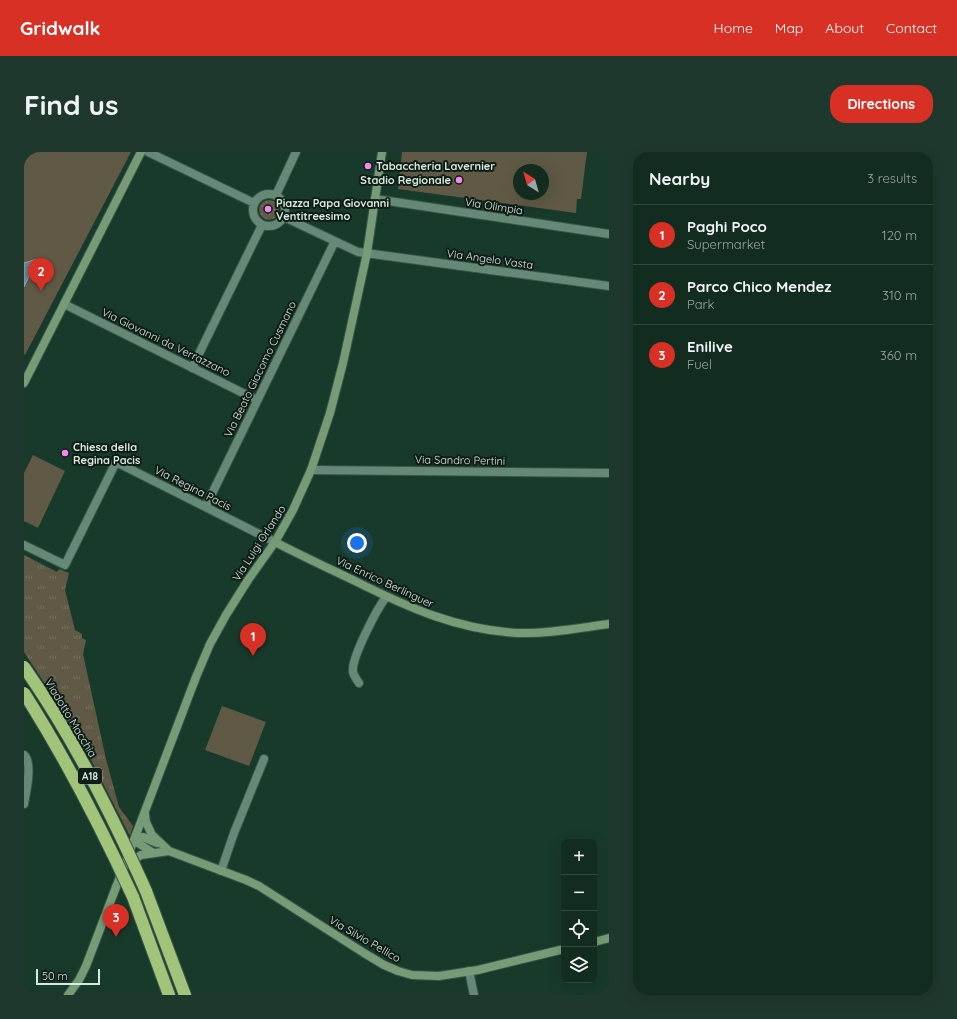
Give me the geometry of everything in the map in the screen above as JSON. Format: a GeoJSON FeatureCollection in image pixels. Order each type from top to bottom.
{"type":"FeatureCollection","features":[{"type":"Feature","properties":{"kind":"highway","name":"Viadotto Macchia"},"geometry":{"type":"LineString","coordinates":[[24,667],[45,698],[87,769],[123,840],[146,891],[184,995]]}},
{"type":"Feature","properties":{"kind":"highway","name":"A18"},"geometry":{"type":"LineString","coordinates":[[24,693],[71,770],[103,834],[132,896],[169,995]]}},
{"type":"Feature","properties":{"kind":"street"},"geometry":{"type":"LineString","coordinates":[[24,383],[141,152]]}},
{"type":"Feature","properties":{"kind":"street"},"geometry":{"type":"LineString","coordinates":[[148,152],[254,203]]}},
{"type":"Feature","properties":{"kind":"street"},"geometry":{"type":"LineString","coordinates":[[276,195],[296,152]]}},
{"type":"Feature","properties":{"kind":"street","name":"Via Luigi Orlando"},"geometry":{"type":"LineString","coordinates":[[68,995],[79,980],[86,966],[196,677],[210,644],[226,614],[275,542],[294,510],[311,470],[330,413],[342,370],[367,253],[382,152]]}},
{"type":"Feature","properties":{"kind":"street"},"geometry":{"type":"LineString","coordinates":[[264,195],[276,195],[283,201],[286,209],[284,217],[278,224],[270,226],[262,225],[256,220],[252,212],[254,203],[264,195]]}},
{"type":"Feature","properties":{"kind":"street","name":"Via Olimpia"},"geometry":{"type":"LineString","coordinates":[[375,199],[609,234]]}},
{"type":"Feature","properties":{"kind":"street","name":"Via Angelo Vasta"},"geometry":{"type":"LineString","coordinates":[[284,217],[358,252],[609,286]]}},
{"type":"Feature","properties":{"kind":"street"},"geometry":{"type":"LineString","coordinates":[[192,368],[262,225]]}},
{"type":"Feature","properties":{"kind":"street","name":"Via Beato Giacomo Cusmano"},"geometry":{"type":"LineString","coordinates":[[206,506],[335,241]]}},
{"type":"Feature","properties":{"kind":"street","name":"Via Giovanni da Verrazzano"},"geometry":{"type":"LineString","coordinates":[[64,304],[257,400]]}},
{"type":"Feature","properties":{"kind":"street","name":"Via Regina Pacis"},"geometry":{"type":"LineString","coordinates":[[24,544],[65,565],[116,462],[275,542]]}},
{"type":"Feature","properties":{"kind":"street","name":"Via Sandro Pertini"},"geometry":{"type":"LineString","coordinates":[[311,470],[609,473]]}},
{"type":"Feature","properties":{"kind":"street","name":"Via Enrico Berlinguer"},"geometry":{"type":"LineString","coordinates":[[275,542],[386,597],[447,621],[466,626],[490,630],[542,632],[569,630],[609,624]]}},
{"type":"Feature","properties":{"kind":"street"},"geometry":{"type":"LineString","coordinates":[[359,683],[353,672],[353,665],[377,610],[386,597]]}},
{"type":"Feature","properties":{"kind":"street"},"geometry":{"type":"LineString","coordinates":[[24,804],[28,772],[28,761],[25,756]]}},
{"type":"Feature","properties":{"kind":"street"},"geometry":{"type":"LineString","coordinates":[[222,871],[234,833],[264,759]]}},
{"type":"Feature","properties":{"kind":"street"},"geometry":{"type":"LineString","coordinates":[[145,814],[146,822],[152,836],[166,848]]}},
{"type":"Feature","properties":{"kind":"street","name":"Via Silvio Pellico"},"geometry":{"type":"LineString","coordinates":[[135,839],[143,837],[259,886],[364,953],[384,965],[398,971],[424,976],[439,976],[469,971],[561,950]]}},
{"type":"Feature","properties":{"kind":"street"},"geometry":{"type":"LineString","coordinates":[[135,839],[138,843],[152,852]]}},
{"type":"Feature","properties":{"kind":"street"},"geometry":{"type":"LineString","coordinates":[[124,867],[141,855],[166,848]]}},
{"type":"Feature","properties":{"kind":"street"},"geometry":{"type":"LineString","coordinates":[[597,941],[609,938]]}},
{"type":"Feature","properties":{"kind":"street"},"geometry":{"type":"LineString","coordinates":[[469,971],[474,995]]}},
{"type":"Feature","properties":{"kind":"green space"},"geometry":{"type":"Polygon","coordinates":[[[24,152],[131,152],[25,355],[24,354],[24,152]]]}},
{"type":"Feature","properties":{"kind":"green space","name":"Stadio Regionale"},"geometry":{"type":"Polygon","coordinates":[[[402,152],[587,152],[581,199],[577,199],[576,213],[398,189],[402,152]]]}},
{"type":"Feature","properties":{"kind":"green space"},"geometry":{"type":"Polygon","coordinates":[[[269,200],[276,203],[279,210],[276,217],[269,220],[262,217],[259,210],[262,203],[269,200]]]}},
{"type":"Feature","properties":{"kind":"green space"},"geometry":{"type":"Polygon","coordinates":[[[33,455],[65,471],[38,528],[24,521],[24,473],[33,455]]]}},
{"type":"Feature","properties":{"kind":"green space"},"geometry":{"type":"Polygon","coordinates":[[[24,555],[57,572],[59,569],[69,573],[65,590],[75,630],[82,634],[82,638],[86,640],[83,654],[106,759],[119,807],[133,826],[130,836],[90,758],[51,693],[24,652],[24,555]]]}},
{"type":"Feature","properties":{"kind":"green space"},"geometry":{"type":"Polygon","coordinates":[[[222,706],[266,722],[249,766],[205,750],[222,706]]]}},
{"type":"Feature","properties":{"kind":"water"},"geometry":{"type":"Polygon","coordinates":[[[37,259],[24,287],[24,263],[37,259]]]}},
{"type":"Feature","properties":{"kind":"place","name":"Tabaccheria Lavernier"},"geometry":{"type":"Point","coordinates":[368,166]}},
{"type":"Feature","properties":{"kind":"place","name":"Stadio Regionale"},"geometry":{"type":"Point","coordinates":[459,180]}},
{"type":"Feature","properties":{"kind":"place","name":"Piazza Papa Giovanni Ventitreesimo"},"geometry":{"type":"Point","coordinates":[268,209]}},
{"type":"Feature","properties":{"kind":"place","name":"Parco Chico Mendez"},"geometry":{"type":"Point","coordinates":[41,291]}},
{"type":"Feature","properties":{"kind":"place","name":"Chiesa della Regina Pacis"},"geometry":{"type":"Point","coordinates":[65,453]}},
{"type":"Feature","properties":{"kind":"place","name":"Paghi Poco"},"geometry":{"type":"Point","coordinates":[253,656]}},
{"type":"Feature","properties":{"kind":"place","name":"Enilive"},"geometry":{"type":"Point","coordinates":[116,937]}}]}
